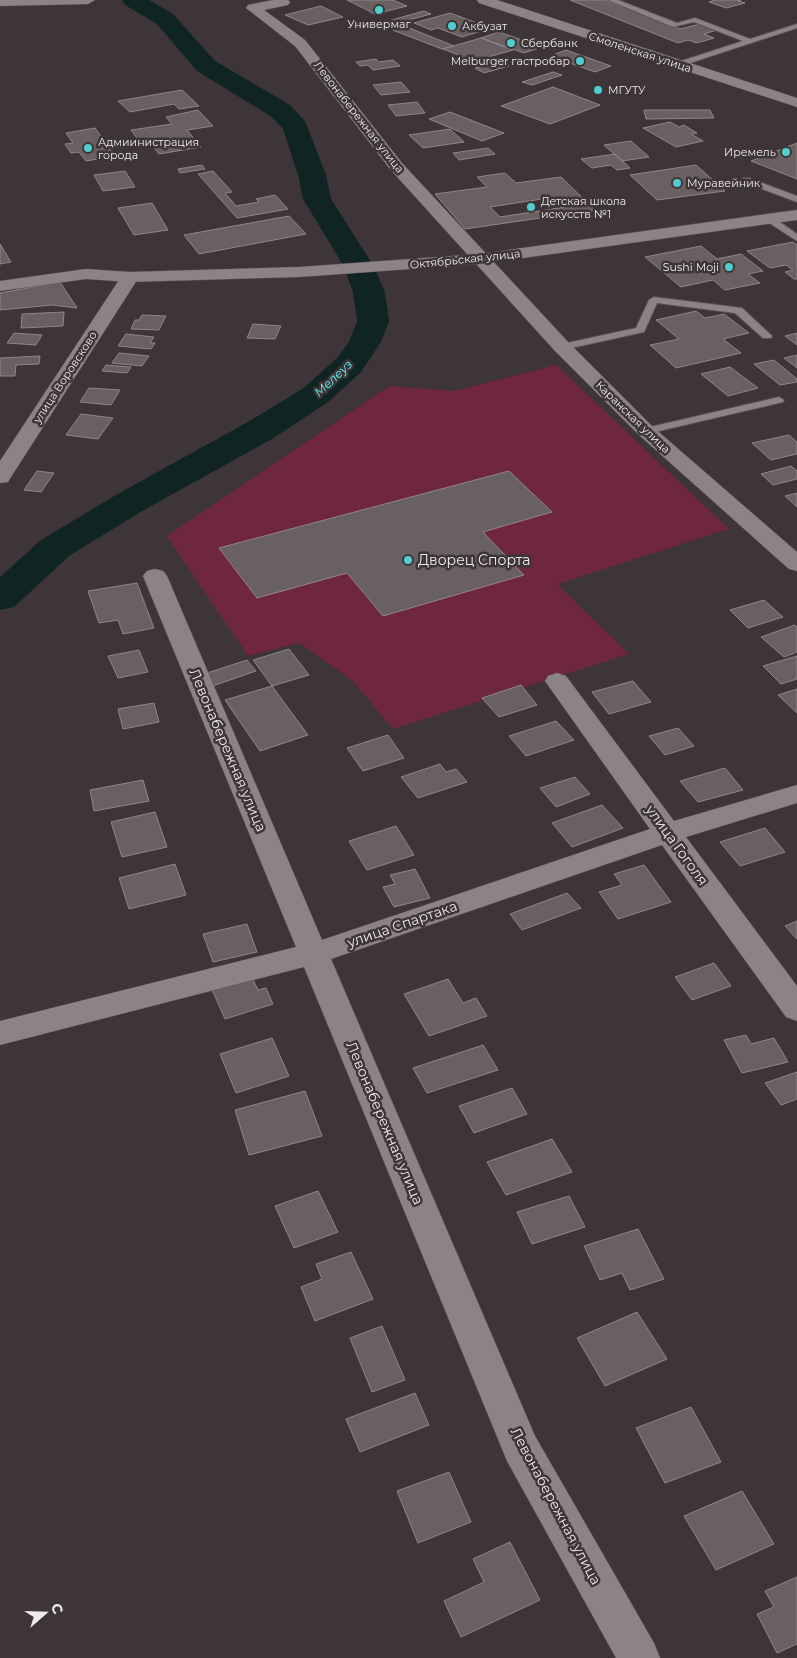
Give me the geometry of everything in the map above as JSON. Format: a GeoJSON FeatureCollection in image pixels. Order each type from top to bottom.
{"type":"FeatureCollection","features":[{"type":"Feature","properties":{"kind":"street"},"geometry":{"type":"LineString","coordinates":[[0,2],[87,0]]}},
{"type":"Feature","properties":{"kind":"street","name":"Левонабережная улица"},"geometry":{"type":"LineString","coordinates":[[280,0],[283,2],[253,8],[300,43],[396,166],[480,259]]}},
{"type":"Feature","properties":{"kind":"street","name":"Смоленская улица"},"geometry":{"type":"LineString","coordinates":[[484,0],[678,65],[797,102]]}},
{"type":"Feature","properties":{"kind":"street","name":"Октябрьская улица"},"geometry":{"type":"LineString","coordinates":[[0,286],[86,274],[130,277],[298,272],[480,259],[797,215]]}},
{"type":"Feature","properties":{"kind":"street","name":"Каранская улица"},"geometry":{"type":"LineString","coordinates":[[480,259],[562,347],[646,431],[797,564]]}},
{"type":"Feature","properties":{"kind":"street","name":"улица Воровсково"},"geometry":{"type":"LineString","coordinates":[[0,477],[130,277]]}},
{"type":"Feature","properties":{"kind":"street","name":"Левонабережная улица"},"geometry":{"type":"LineString","coordinates":[[155,576],[521,1448],[639,1658]]}},
{"type":"Feature","properties":{"kind":"street","name":"улица Гоголя"},"geometry":{"type":"LineString","coordinates":[[557,681],[797,1009]]}},
{"type":"Feature","properties":{"kind":"street","name":"улица Спартака"},"geometry":{"type":"LineString","coordinates":[[0,1033],[314,954],[667,833],[797,794]]}},
{"type":"Feature","properties":{"kind":"lane"},"geometry":{"type":"LineString","coordinates":[[612,0],[676,26],[695,20],[749,41]]}},
{"type":"Feature","properties":{"kind":"lane"},"geometry":{"type":"LineString","coordinates":[[678,65],[797,26]]}},
{"type":"Feature","properties":{"kind":"lane"},"geometry":{"type":"LineString","coordinates":[[746,180],[797,199]]}},
{"type":"Feature","properties":{"kind":"lane"},"geometry":{"type":"LineString","coordinates":[[771,220],[797,238]]}},
{"type":"Feature","properties":{"kind":"lane"},"geometry":{"type":"LineString","coordinates":[[562,347],[640,330],[654,300],[738,310],[767,336]]}},
{"type":"Feature","properties":{"kind":"lane"},"geometry":{"type":"LineString","coordinates":[[646,431],[779,400]]}},
{"type":"Feature","properties":{"kind":"shaded area","name":"Дворец Спорта"},"geometry":{"type":"Polygon","coordinates":[[[556,365],[729,529],[557,584],[629,654],[393,729],[353,681],[299,643],[248,656],[167,536],[389,386],[454,391],[556,365]]]}},
{"type":"Feature","properties":{"kind":"building","name":"Универмаг"},"geometry":{"type":"Polygon","coordinates":[[[347,0],[393,0],[407,6],[375,14],[347,0]]]}},
{"type":"Feature","properties":{"kind":"building"},"geometry":{"type":"Polygon","coordinates":[[[570,0],[605,0],[680,29],[700,24],[717,30],[704,34],[714,38],[697,43],[688,40],[678,43],[570,0]]]}},
{"type":"Feature","properties":{"kind":"building"},"geometry":{"type":"Polygon","coordinates":[[[715,0],[741,0],[738,1],[745,3],[726,8],[709,2],[715,0]]]}},
{"type":"Feature","properties":{"kind":"building"},"geometry":{"type":"Polygon","coordinates":[[[321,6],[343,17],[308,25],[285,15],[321,6]]]}},
{"type":"Feature","properties":{"kind":"building"},"geometry":{"type":"Polygon","coordinates":[[[424,11],[431,14],[397,23],[454,46],[442,49],[377,24],[424,11]]]}},
{"type":"Feature","properties":{"kind":"building","name":"Акбузат"},"geometry":{"type":"Polygon","coordinates":[[[450,13],[491,28],[462,37],[438,28],[431,30],[414,23],[450,13]]]}},
{"type":"Feature","properties":{"kind":"building"},"geometry":{"type":"Polygon","coordinates":[[[499,32],[542,47],[524,53],[481,38],[499,32]]]}},
{"type":"Feature","properties":{"kind":"building"},"geometry":{"type":"Polygon","coordinates":[[[481,38],[513,50],[474,61],[443,49],[481,38]]]}},
{"type":"Feature","properties":{"kind":"building","name":"Melburger гастробар"},"geometry":{"type":"Polygon","coordinates":[[[566,50],[611,66],[595,72],[550,56],[566,50]]]}},
{"type":"Feature","properties":{"kind":"building"},"geometry":{"type":"Polygon","coordinates":[[[376,59],[379,62],[393,60],[400,66],[373,70],[368,65],[360,66],[356,62],[376,59]]]}},
{"type":"Feature","properties":{"kind":"building"},"geometry":{"type":"Polygon","coordinates":[[[500,62],[509,66],[484,73],[475,68],[500,62]]]}},
{"type":"Feature","properties":{"kind":"building"},"geometry":{"type":"Polygon","coordinates":[[[553,72],[562,75],[532,85],[522,82],[553,72]]]}},
{"type":"Feature","properties":{"kind":"building"},"geometry":{"type":"Polygon","coordinates":[[[401,82],[410,92],[381,95],[373,85],[401,82]]]}},
{"type":"Feature","properties":{"kind":"building"},"geometry":{"type":"Polygon","coordinates":[[[553,87],[600,105],[550,124],[501,106],[553,87]]]}},
{"type":"Feature","properties":{"kind":"building"},"geometry":{"type":"Polygon","coordinates":[[[182,90],[199,106],[179,109],[174,104],[130,112],[118,101],[182,90]]]}},
{"type":"Feature","properties":{"kind":"building"},"geometry":{"type":"Polygon","coordinates":[[[417,102],[425,113],[396,116],[388,105],[417,102]]]}},
{"type":"Feature","properties":{"kind":"building"},"geometry":{"type":"Polygon","coordinates":[[[198,110],[213,126],[187,130],[201,147],[159,154],[151,144],[142,145],[131,130],[172,124],[166,117],[198,110]]]}},
{"type":"Feature","properties":{"kind":"building"},"geometry":{"type":"Polygon","coordinates":[[[644,110],[710,110],[714,118],[646,119],[644,110]]]}},
{"type":"Feature","properties":{"kind":"building"},"geometry":{"type":"Polygon","coordinates":[[[450,112],[504,133],[482,141],[429,119],[450,112]]]}},
{"type":"Feature","properties":{"kind":"building"},"geometry":{"type":"Polygon","coordinates":[[[670,122],[679,127],[684,125],[697,133],[691,134],[703,141],[676,147],[643,128],[670,122]]]}},
{"type":"Feature","properties":{"kind":"building","name":"Адмиинистрация города"},"geometry":{"type":"Polygon","coordinates":[[[95,128],[115,156],[86,161],[79,152],[71,153],[65,144],[73,143],[66,133],[95,128]]]}},
{"type":"Feature","properties":{"kind":"building"},"geometry":{"type":"Polygon","coordinates":[[[450,129],[464,142],[423,148],[409,135],[450,129]]]}},
{"type":"Feature","properties":{"kind":"building"},"geometry":{"type":"Polygon","coordinates":[[[631,141],[649,157],[622,161],[604,145],[631,141]]]}},
{"type":"Feature","properties":{"kind":"building","name":"Иремель"},"geometry":{"type":"Polygon","coordinates":[[[797,143],[797,179],[751,161],[797,143]]]}},
{"type":"Feature","properties":{"kind":"building"},"geometry":{"type":"Polygon","coordinates":[[[488,148],[495,154],[459,160],[453,153],[488,148]]]}},
{"type":"Feature","properties":{"kind":"building"},"geometry":{"type":"Polygon","coordinates":[[[615,154],[630,168],[617,170],[611,165],[592,168],[581,159],[615,154]]]}},
{"type":"Feature","properties":{"kind":"building"},"geometry":{"type":"Polygon","coordinates":[[[202,165],[205,169],[180,173],[178,169],[202,165]]]}},
{"type":"Feature","properties":{"kind":"building","name":"Муравейник"},"geometry":{"type":"Polygon","coordinates":[[[696,165],[725,191],[657,200],[630,175],[696,165]]]}},
{"type":"Feature","properties":{"kind":"building"},"geometry":{"type":"Polygon","coordinates":[[[125,171],[135,187],[103,191],[94,175],[125,171]]]}},
{"type":"Feature","properties":{"kind":"building"},"geometry":{"type":"Polygon","coordinates":[[[213,171],[232,192],[225,193],[236,206],[259,202],[256,199],[275,195],[288,209],[237,218],[198,174],[213,171]]]}},
{"type":"Feature","properties":{"kind":"building"},"geometry":{"type":"Polygon","coordinates":[[[505,173],[516,183],[561,177],[595,210],[465,229],[435,194],[487,187],[477,177],[505,173]],[[555,197],[490,207],[500,217],[565,207],[555,197]]]}},
{"type":"Feature","properties":{"kind":"building"},"geometry":{"type":"Polygon","coordinates":[[[152,203],[168,230],[134,235],[118,208],[152,203]]]}},
{"type":"Feature","properties":{"kind":"building"},"geometry":{"type":"Polygon","coordinates":[[[289,216],[306,234],[199,254],[184,235],[289,216]]]}},
{"type":"Feature","properties":{"kind":"building"},"geometry":{"type":"Polygon","coordinates":[[[793,242],[797,245],[797,279],[794,279],[785,272],[793,270],[786,265],[770,268],[747,251],[793,242]]]}},
{"type":"Feature","properties":{"kind":"building"},"geometry":{"type":"Polygon","coordinates":[[[0,244],[11,262],[0,264],[0,244]]]}},
{"type":"Feature","properties":{"kind":"building"},"geometry":{"type":"Polygon","coordinates":[[[701,246],[717,259],[741,254],[763,271],[748,274],[760,283],[725,290],[713,280],[681,287],[645,257],[701,246]]]}},
{"type":"Feature","properties":{"kind":"building"},"geometry":{"type":"Polygon","coordinates":[[[60,282],[77,308],[52,305],[0,310],[0,293],[60,282]]]}},
{"type":"Feature","properties":{"kind":"building"},"geometry":{"type":"Polygon","coordinates":[[[696,311],[705,318],[724,314],[749,333],[723,339],[741,353],[676,368],[650,345],[679,339],[656,320],[696,311]]]}},
{"type":"Feature","properties":{"kind":"building"},"geometry":{"type":"Polygon","coordinates":[[[64,312],[63,326],[21,328],[22,314],[64,312]]]}},
{"type":"Feature","properties":{"kind":"building"},"geometry":{"type":"Polygon","coordinates":[[[142,315],[166,316],[159,330],[131,329],[135,320],[139,320],[142,315]]]}},
{"type":"Feature","properties":{"kind":"building"},"geometry":{"type":"Polygon","coordinates":[[[253,324],[281,326],[275,339],[247,338],[253,324]]]}},
{"type":"Feature","properties":{"kind":"building"},"geometry":{"type":"Polygon","coordinates":[[[14,333],[42,335],[36,345],[7,343],[14,333]]]}},
{"type":"Feature","properties":{"kind":"building"},"geometry":{"type":"Polygon","coordinates":[[[797,333],[797,345],[785,336],[797,333]]]}},
{"type":"Feature","properties":{"kind":"building"},"geometry":{"type":"Polygon","coordinates":[[[126,334],[154,337],[150,343],[155,343],[151,349],[118,346],[126,334]]]}},
{"type":"Feature","properties":{"kind":"building"},"geometry":{"type":"Polygon","coordinates":[[[119,353],[149,356],[142,366],[112,363],[119,353]]]}},
{"type":"Feature","properties":{"kind":"building"},"geometry":{"type":"Polygon","coordinates":[[[797,355],[797,368],[784,358],[797,355]]]}},
{"type":"Feature","properties":{"kind":"building"},"geometry":{"type":"Polygon","coordinates":[[[40,356],[39,364],[16,365],[15,376],[0,376],[0,358],[40,356]]]}},
{"type":"Feature","properties":{"kind":"building"},"geometry":{"type":"Polygon","coordinates":[[[774,360],[797,379],[797,382],[780,385],[754,364],[774,360]]]}},
{"type":"Feature","properties":{"kind":"building"},"geometry":{"type":"Polygon","coordinates":[[[106,365],[131,367],[127,373],[102,371],[106,365]]]}},
{"type":"Feature","properties":{"kind":"building"},"geometry":{"type":"Polygon","coordinates":[[[730,367],[758,388],[728,396],[701,374],[730,367]]]}},
{"type":"Feature","properties":{"kind":"building"},"geometry":{"type":"Polygon","coordinates":[[[89,388],[120,390],[111,405],[80,402],[89,388]]]}},
{"type":"Feature","properties":{"kind":"building"},"geometry":{"type":"Polygon","coordinates":[[[81,414],[113,418],[98,439],[66,435],[81,414]]]}},
{"type":"Feature","properties":{"kind":"building"},"geometry":{"type":"Polygon","coordinates":[[[789,435],[797,442],[797,454],[771,460],[752,443],[789,435]]]}},
{"type":"Feature","properties":{"kind":"building"},"geometry":{"type":"Polygon","coordinates":[[[791,466],[797,471],[797,479],[773,485],[761,474],[791,466]]]}},
{"type":"Feature","properties":{"kind":"building"},"geometry":{"type":"Polygon","coordinates":[[[37,471],[54,473],[41,492],[24,490],[37,471]]]}},
{"type":"Feature","properties":{"kind":"building"},"geometry":{"type":"Polygon","coordinates":[[[509,471],[552,512],[483,532],[524,575],[383,616],[347,573],[257,598],[219,548],[509,471]]]}},
{"type":"Feature","properties":{"kind":"building"},"geometry":{"type":"Polygon","coordinates":[[[797,493],[797,507],[785,496],[797,493]]]}},
{"type":"Feature","properties":{"kind":"building"},"geometry":{"type":"Polygon","coordinates":[[[137,583],[154,628],[123,634],[118,620],[99,623],[88,591],[137,583]]]}},
{"type":"Feature","properties":{"kind":"building"},"geometry":{"type":"Polygon","coordinates":[[[764,600],[783,617],[748,628],[730,610],[764,600]]]}},
{"type":"Feature","properties":{"kind":"building"},"geometry":{"type":"Polygon","coordinates":[[[795,625],[797,627],[797,652],[784,657],[761,637],[795,625]]]}},
{"type":"Feature","properties":{"kind":"building"},"geometry":{"type":"Polygon","coordinates":[[[289,649],[309,675],[272,686],[253,660],[289,649]]]}},
{"type":"Feature","properties":{"kind":"building"},"geometry":{"type":"Polygon","coordinates":[[[139,650],[148,672],[118,678],[108,656],[139,650]]]}},
{"type":"Feature","properties":{"kind":"building"},"geometry":{"type":"Polygon","coordinates":[[[797,656],[797,679],[781,684],[763,666],[797,656]]]}},
{"type":"Feature","properties":{"kind":"building"},"geometry":{"type":"Polygon","coordinates":[[[247,660],[256,671],[207,688],[198,676],[247,660]]]}},
{"type":"Feature","properties":{"kind":"building"},"geometry":{"type":"Polygon","coordinates":[[[633,681],[651,702],[609,714],[592,692],[633,681]]]}},
{"type":"Feature","properties":{"kind":"building"},"geometry":{"type":"Polygon","coordinates":[[[521,685],[537,705],[499,717],[482,698],[521,685]]]}},
{"type":"Feature","properties":{"kind":"building"},"geometry":{"type":"Polygon","coordinates":[[[272,686],[308,735],[260,751],[225,700],[272,686]]]}},
{"type":"Feature","properties":{"kind":"building"},"geometry":{"type":"Polygon","coordinates":[[[797,689],[797,713],[778,695],[797,689]]]}},
{"type":"Feature","properties":{"kind":"building"},"geometry":{"type":"Polygon","coordinates":[[[154,703],[159,722],[123,729],[118,709],[154,703]]]}},
{"type":"Feature","properties":{"kind":"building"},"geometry":{"type":"Polygon","coordinates":[[[556,721],[574,740],[526,756],[509,736],[556,721]]]}},
{"type":"Feature","properties":{"kind":"building"},"geometry":{"type":"Polygon","coordinates":[[[678,728],[694,746],[665,755],[649,736],[678,728]]]}},
{"type":"Feature","properties":{"kind":"building"},"geometry":{"type":"Polygon","coordinates":[[[388,735],[404,758],[363,771],[347,748],[388,735]]]}},
{"type":"Feature","properties":{"kind":"building"},"geometry":{"type":"Polygon","coordinates":[[[440,764],[446,772],[456,769],[467,782],[418,798],[401,777],[440,764]]]}},
{"type":"Feature","properties":{"kind":"building"},"geometry":{"type":"Polygon","coordinates":[[[725,768],[743,790],[698,802],[680,781],[725,768]]]}},
{"type":"Feature","properties":{"kind":"building"},"geometry":{"type":"Polygon","coordinates":[[[575,777],[590,794],[556,807],[540,788],[575,777]]]}},
{"type":"Feature","properties":{"kind":"building"},"geometry":{"type":"Polygon","coordinates":[[[143,780],[149,801],[94,811],[90,790],[143,780]]]}},
{"type":"Feature","properties":{"kind":"building"},"geometry":{"type":"Polygon","coordinates":[[[602,805],[623,828],[572,847],[552,823],[602,805]]]}},
{"type":"Feature","properties":{"kind":"building"},"geometry":{"type":"Polygon","coordinates":[[[155,812],[167,847],[122,857],[111,822],[155,812]]]}},
{"type":"Feature","properties":{"kind":"building"},"geometry":{"type":"Polygon","coordinates":[[[396,826],[414,855],[367,870],[349,841],[396,826]]]}},
{"type":"Feature","properties":{"kind":"building"},"geometry":{"type":"Polygon","coordinates":[[[765,828],[785,852],[740,866],[720,842],[765,828]]]}},
{"type":"Feature","properties":{"kind":"building"},"geometry":{"type":"Polygon","coordinates":[[[175,864],[186,895],[129,909],[119,878],[175,864]]]}},
{"type":"Feature","properties":{"kind":"building"},"geometry":{"type":"Polygon","coordinates":[[[644,865],[671,902],[618,919],[599,892],[622,885],[614,874],[644,865]]]}},
{"type":"Feature","properties":{"kind":"building"},"geometry":{"type":"Polygon","coordinates":[[[415,869],[430,898],[394,907],[383,887],[395,884],[390,875],[415,869]]]}},
{"type":"Feature","properties":{"kind":"building"},"geometry":{"type":"Polygon","coordinates":[[[567,893],[581,908],[522,930],[510,914],[567,893]]]}},
{"type":"Feature","properties":{"kind":"building"},"geometry":{"type":"Polygon","coordinates":[[[797,921],[797,939],[785,926],[797,921]]]}},
{"type":"Feature","properties":{"kind":"building"},"geometry":{"type":"Polygon","coordinates":[[[247,924],[257,952],[213,962],[203,934],[247,924]]]}},
{"type":"Feature","properties":{"kind":"building"},"geometry":{"type":"Polygon","coordinates":[[[714,963],[731,986],[692,1000],[675,977],[714,963]]]}},
{"type":"Feature","properties":{"kind":"building"},"geometry":{"type":"Polygon","coordinates":[[[250,973],[258,990],[266,988],[273,1004],[225,1019],[210,985],[250,973]]]}},
{"type":"Feature","properties":{"kind":"building"},"geometry":{"type":"Polygon","coordinates":[[[448,979],[463,1003],[476,998],[487,1016],[429,1036],[404,994],[448,979]]]}},
{"type":"Feature","properties":{"kind":"building"},"geometry":{"type":"Polygon","coordinates":[[[746,1035],[751,1044],[774,1038],[788,1062],[742,1073],[724,1040],[746,1035]]]}},
{"type":"Feature","properties":{"kind":"building"},"geometry":{"type":"Polygon","coordinates":[[[272,1038],[289,1076],[236,1093],[220,1054],[272,1038]]]}},
{"type":"Feature","properties":{"kind":"building"},"geometry":{"type":"Polygon","coordinates":[[[483,1045],[498,1070],[427,1093],[413,1068],[483,1045]]]}},
{"type":"Feature","properties":{"kind":"building"},"geometry":{"type":"Polygon","coordinates":[[[797,1072],[797,1099],[781,1105],[765,1083],[797,1072]]]}},
{"type":"Feature","properties":{"kind":"building"},"geometry":{"type":"Polygon","coordinates":[[[512,1088],[527,1114],[474,1133],[459,1106],[512,1088]]]}},
{"type":"Feature","properties":{"kind":"building"},"geometry":{"type":"Polygon","coordinates":[[[305,1091],[322,1136],[249,1155],[235,1110],[305,1091]]]}},
{"type":"Feature","properties":{"kind":"building"},"geometry":{"type":"Polygon","coordinates":[[[552,1139],[572,1172],[506,1195],[487,1162],[552,1139]]]}},
{"type":"Feature","properties":{"kind":"building"},"geometry":{"type":"Polygon","coordinates":[[[318,1191],[338,1232],[294,1248],[275,1206],[318,1191]]]}},
{"type":"Feature","properties":{"kind":"building"},"geometry":{"type":"Polygon","coordinates":[[[569,1196],[585,1227],[532,1244],[517,1212],[569,1196]]]}},
{"type":"Feature","properties":{"kind":"building"},"geometry":{"type":"Polygon","coordinates":[[[638,1229],[664,1279],[630,1290],[622,1273],[600,1280],[584,1246],[638,1229]]]}},
{"type":"Feature","properties":{"kind":"building"},"geometry":{"type":"Polygon","coordinates":[[[351,1252],[373,1299],[315,1321],[301,1287],[322,1279],[316,1264],[351,1252]]]}},
{"type":"Feature","properties":{"kind":"building"},"geometry":{"type":"Polygon","coordinates":[[[637,1312],[667,1359],[605,1386],[577,1338],[637,1312]]]}},
{"type":"Feature","properties":{"kind":"building"},"geometry":{"type":"Polygon","coordinates":[[[382,1326],[405,1380],[372,1392],[350,1338],[382,1326]]]}},
{"type":"Feature","properties":{"kind":"building"},"geometry":{"type":"Polygon","coordinates":[[[415,1393],[429,1425],[360,1452],[346,1419],[415,1393]]]}},
{"type":"Feature","properties":{"kind":"building"},"geometry":{"type":"Polygon","coordinates":[[[691,1407],[721,1462],[665,1483],[636,1428],[691,1407]]]}},
{"type":"Feature","properties":{"kind":"building"},"geometry":{"type":"Polygon","coordinates":[[[449,1472],[471,1522],[418,1543],[397,1491],[449,1472]]]}},
{"type":"Feature","properties":{"kind":"building"},"geometry":{"type":"Polygon","coordinates":[[[742,1491],[774,1544],[716,1570],[684,1516],[742,1491]]]}},
{"type":"Feature","properties":{"kind":"building"},"geometry":{"type":"Polygon","coordinates":[[[510,1542],[540,1600],[461,1637],[444,1601],[484,1582],[473,1559],[510,1542]]]}},
{"type":"Feature","properties":{"kind":"building"},"geometry":{"type":"Polygon","coordinates":[[[797,1577],[797,1644],[777,1653],[757,1614],[774,1607],[765,1591],[797,1577]]]}},
{"type":"Feature","properties":{"kind":"waterway","name":"Мелеуз"},"geometry":{"type":"LineString","coordinates":[[0,598],[55,548],[129,503],[259,431],[316,395],[349,365],[365,342],[373,321],[369,292],[358,265],[317,199],[312,175],[296,127],[281,111],[206,66],[165,19],[133,0]]}},
{"type":"Feature","properties":{"kind":"place","name":"Универмаг"},"geometry":{"type":"Point","coordinates":[379,10]}},
{"type":"Feature","properties":{"kind":"place","name":"Акбузат"},"geometry":{"type":"Point","coordinates":[452,26]}},
{"type":"Feature","properties":{"kind":"place","name":"Сбербанк"},"geometry":{"type":"Point","coordinates":[511,43]}},
{"type":"Feature","properties":{"kind":"place","name":"Melburger гастробар"},"geometry":{"type":"Point","coordinates":[580,61]}},
{"type":"Feature","properties":{"kind":"place","name":"МГУТУ"},"geometry":{"type":"Point","coordinates":[598,90]}},
{"type":"Feature","properties":{"kind":"place","name":"Адмиинистрация города"},"geometry":{"type":"Point","coordinates":[88,148]}},
{"type":"Feature","properties":{"kind":"place","name":"Иремель"},"geometry":{"type":"Point","coordinates":[786,152]}},
{"type":"Feature","properties":{"kind":"place","name":"Муравейник"},"geometry":{"type":"Point","coordinates":[677,183]}},
{"type":"Feature","properties":{"kind":"place","name":"Детская школа искусств №1"},"geometry":{"type":"Point","coordinates":[531,207]}},
{"type":"Feature","properties":{"kind":"place","name":"Sushi Moji"},"geometry":{"type":"Point","coordinates":[729,267]}},
{"type":"Feature","properties":{"kind":"place","name":"Дворец Спорта"},"geometry":{"type":"Point","coordinates":[408,560]}}]}
